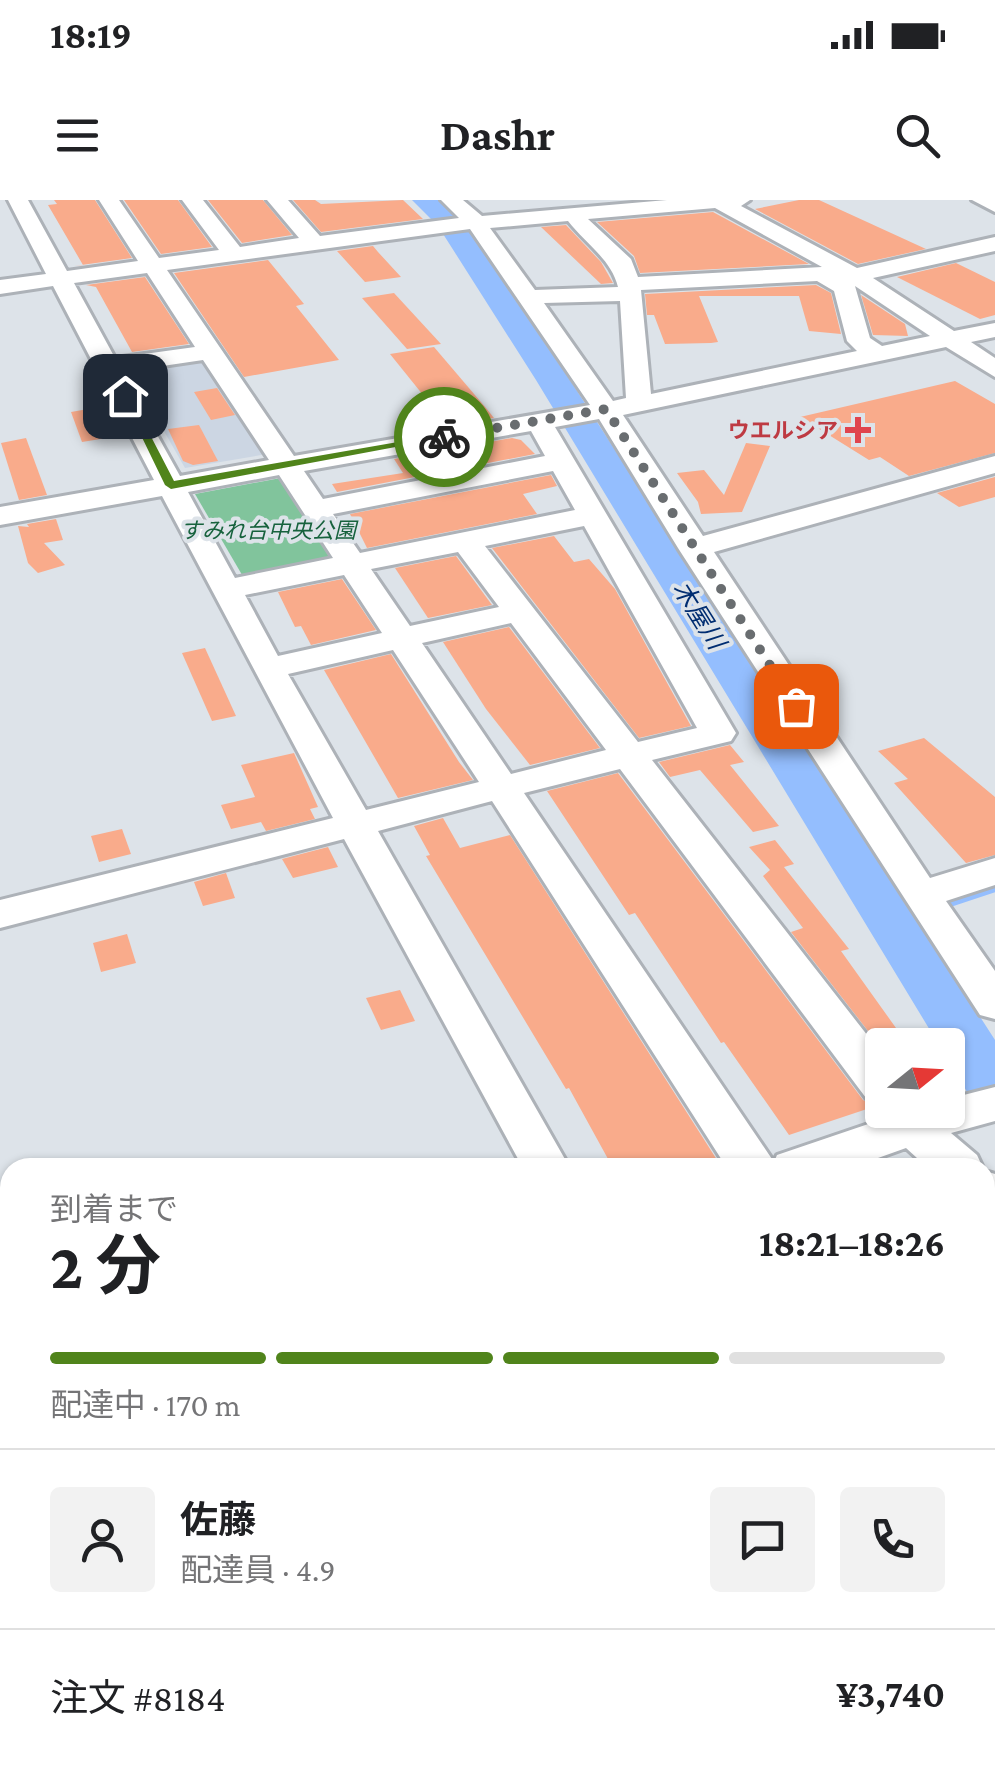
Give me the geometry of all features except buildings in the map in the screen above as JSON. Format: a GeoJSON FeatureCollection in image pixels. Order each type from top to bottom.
{"type":"FeatureCollection","features":[{"type":"Feature","properties":{"kind":"street"},"geometry":{"type":"LineString","coordinates":[[18,200],[268,668],[541,1158]]}},
{"type":"Feature","properties":{"kind":"street"},"geometry":{"type":"LineString","coordinates":[[108,200],[350,565],[504,786],[747,1158]]}},
{"type":"Feature","properties":{"kind":"street"},"geometry":{"type":"LineString","coordinates":[[192,200],[234,254]]}},
{"type":"Feature","properties":{"kind":"street"},"geometry":{"type":"LineString","coordinates":[[277,200],[315,242]]}},
{"type":"Feature","properties":{"kind":"street"},"geometry":{"type":"LineString","coordinates":[[451,200],[474,221],[526,297],[995,1004]]}},
{"type":"Feature","properties":{"kind":"street"},"geometry":{"type":"LineString","coordinates":[[982,200],[995,206]]}},
{"type":"Feature","properties":{"kind":"street"},"geometry":{"type":"LineString","coordinates":[[0,287],[474,221],[725,201],[995,369]]}},
{"type":"Feature","properties":{"kind":"street"},"geometry":{"type":"LineString","coordinates":[[372,210],[394,232]]}},
{"type":"Feature","properties":{"kind":"street"},"geometry":{"type":"LineString","coordinates":[[573,214],[591,237],[622,264],[629,289],[639,404]]}},
{"type":"Feature","properties":{"kind":"street"},"geometry":{"type":"LineString","coordinates":[[526,297],[840,273],[995,244]]}},
{"type":"Feature","properties":{"kind":"street"},"geometry":{"type":"LineString","coordinates":[[840,273],[859,341],[879,355]]}},
{"type":"Feature","properties":{"kind":"street"},"geometry":{"type":"LineString","coordinates":[[0,516],[639,404],[995,330]]}},
{"type":"Feature","properties":{"kind":"street"},"geometry":{"type":"LineString","coordinates":[[110,366],[209,352]]}},
{"type":"Feature","properties":{"kind":"street"},"geometry":{"type":"LineString","coordinates":[[0,914],[718,733],[542,420]]}},
{"type":"Feature","properties":{"kind":"street"},"geometry":{"type":"LineString","coordinates":[[314,509],[563,461]]}},
{"type":"Feature","properties":{"kind":"street"},"geometry":{"type":"LineString","coordinates":[[693,548],[995,464]]}},
{"type":"Feature","properties":{"kind":"street"},"geometry":{"type":"LineString","coordinates":[[227,589],[594,515]]}},
{"type":"Feature","properties":{"kind":"street"},"geometry":{"type":"LineString","coordinates":[[464,541],[865,1064]]}},
{"type":"Feature","properties":{"kind":"street"},"geometry":{"type":"LineString","coordinates":[[268,668],[519,612]]}},
{"type":"Feature","properties":{"kind":"street"},"geometry":{"type":"LineString","coordinates":[[920,896],[995,871]]}},
{"type":"Feature","properties":{"kind":"street"},"geometry":{"type":"LineString","coordinates":[[965,1110],[995,1104]]}},
{"type":"Feature","properties":{"kind":"street"},"geometry":{"type":"LineString","coordinates":[[819,1158],[894,1128]]}},
{"type":"Feature","properties":{"kind":"street"},"geometry":{"type":"LineString","coordinates":[[924,1128],[951,1158]]}},
{"type":"Feature","properties":{"kind":"shaded area"},"geometry":{"type":"Polygon","coordinates":[[[206,356],[267,454],[185,468],[128,368],[206,356]]]}},
{"type":"Feature","properties":{"kind":"green space","name":"すみれ台中央公園"},"geometry":{"type":"Polygon","coordinates":[[[286,477],[343,560],[245,580],[195,494],[286,477]]]}},
{"type":"Feature","properties":{"kind":"waterway","name":"木屋川"},"geometry":{"type":"LineString","coordinates":[[425,200],[448,221],[553,380],[995,1088]]}},
{"type":"Feature","properties":{"kind":"waterway"},"geometry":{"type":"LineString","coordinates":[[941,906],[995,888]]}},
{"type":"Feature","properties":{"kind":"waterway"},"geometry":{"type":"LineString","coordinates":[[890,922],[926,911]]}},
{"type":"Feature","properties":{"kind":"way so far"},"geometry":{"type":"LineString","coordinates":[[444,437],[606,409],[796,706]]}},
{"type":"Feature","properties":{"kind":"place","name":"ウエルシア"},"geometry":{"type":"Point","coordinates":[858,430]}},
{"type":"Feature","properties":{"kind":"route"},"geometry":{"type":"LineString","coordinates":[[125,396],[171,485],[444,437]]}}]}
